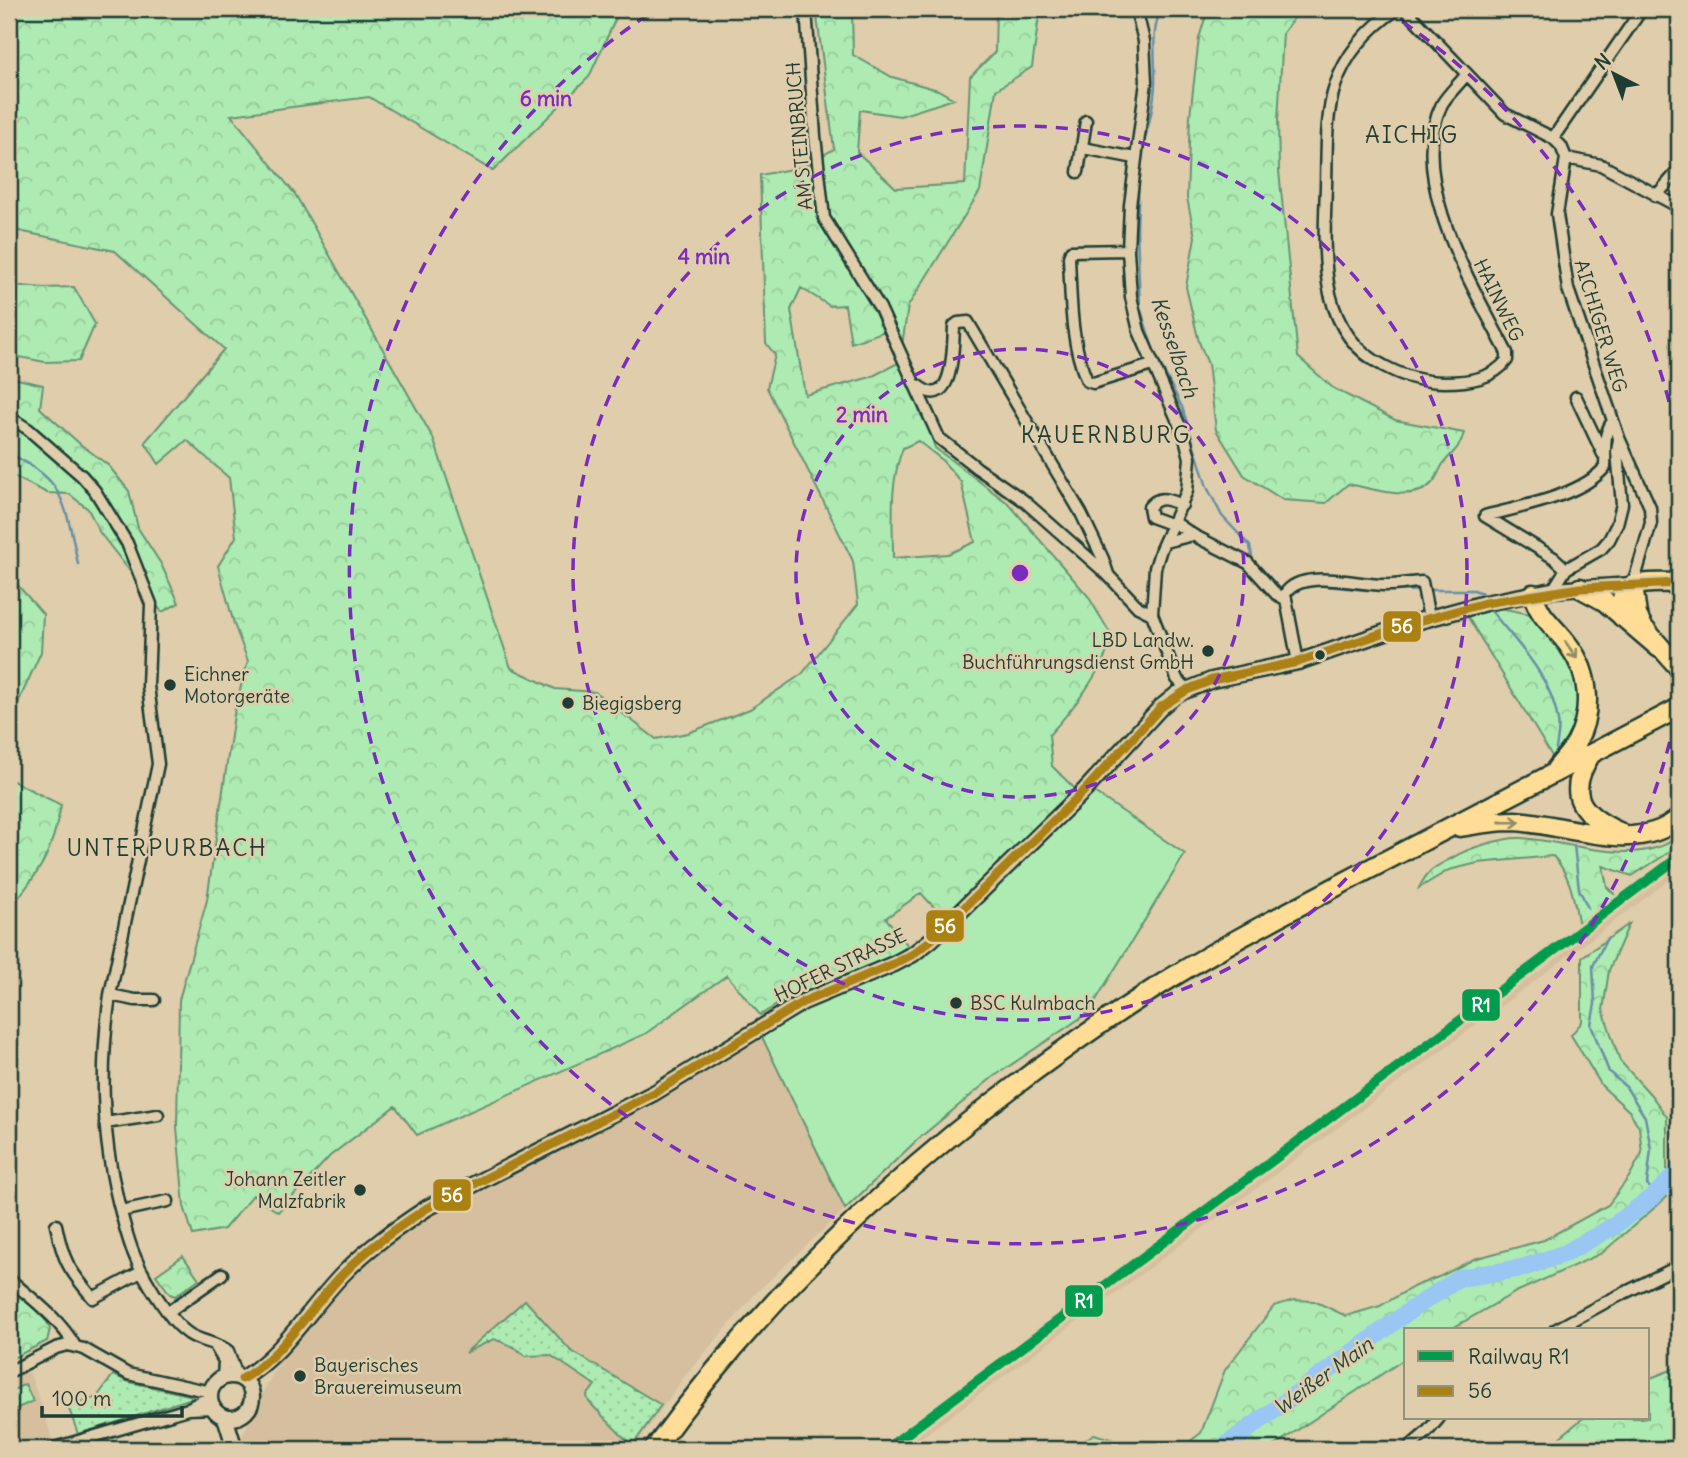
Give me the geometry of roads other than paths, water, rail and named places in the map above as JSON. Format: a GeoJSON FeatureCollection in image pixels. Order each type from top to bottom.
{"type":"FeatureCollection","features":[{"type":"Feature","properties":{"kind":"highway"},"geometry":{"type":"LineString","coordinates":[[1622,617],[1619,604],[1622,596],[1633,586],[1679,583]]}},
{"type":"Feature","properties":{"kind":"highway"},"geometry":{"type":"LineString","coordinates":[[1633,586],[1637,615],[1659,648]]}},
{"type":"Feature","properties":{"kind":"highway"},"geometry":{"type":"LineString","coordinates":[[1580,588],[1604,601],[1679,668]]}},
{"type":"Feature","properties":{"kind":"highway"},"geometry":{"type":"LineString","coordinates":[[1533,594],[1537,609],[1580,663],[1586,682],[1588,699],[1585,718],[1576,742],[1554,772]]}},
{"type":"Feature","properties":{"kind":"highway"},"geometry":{"type":"LineString","coordinates":[[654,1449],[719,1363],[809,1264],[856,1218],[966,1123],[1074,1042],[1154,989],[1267,922],[1675,710]]}},
{"type":"Feature","properties":{"kind":"highway"},"geometry":{"type":"LineString","coordinates":[[1591,754],[1581,769],[1577,784],[1586,813],[1629,836]]}},
{"type":"Feature","properties":{"kind":"highway"},"geometry":{"type":"LineString","coordinates":[[1443,831],[1476,824],[1513,821],[1595,834],[1629,836],[1657,831],[1679,818]]}},
{"type":"Feature","properties":{"kind":"street","name":"AM STEINBRUCH"},"geometry":{"type":"LineString","coordinates":[[806,9],[824,218],[880,308],[939,438],[1023,500],[1108,575]]}},
{"type":"Feature","properties":{"kind":"street"},"geometry":{"type":"LineString","coordinates":[[1136,9],[1144,41],[1146,82],[1135,158],[1128,250],[1131,297],[1139,331],[1185,438],[1190,458],[1189,481],[1182,505],[1155,568],[1152,614],[1177,679],[1186,690]]}},
{"type":"Feature","properties":{"kind":"street","name":"HAINWEG"},"geometry":{"type":"LineString","coordinates":[[1397,9],[1362,38],[1335,88],[1329,123],[1325,274],[1336,315],[1356,346],[1389,369],[1429,382],[1464,382],[1479,378],[1494,373],[1507,360],[1507,353],[1455,251],[1436,191],[1432,159],[1434,127],[1443,103],[1466,75]]}},
{"type":"Feature","properties":{"kind":"street"},"geometry":{"type":"LineString","coordinates":[[1405,9],[1505,114],[1553,138],[1561,146],[1566,158],[1601,165],[1679,207]]}},
{"type":"Feature","properties":{"kind":"street"},"geometry":{"type":"LineString","coordinates":[[1553,138],[1642,9]]}},
{"type":"Feature","properties":{"kind":"street"},"geometry":{"type":"LineString","coordinates":[[1078,172],[1086,121]]}},
{"type":"Feature","properties":{"kind":"street"},"geometry":{"type":"LineString","coordinates":[[1083,148],[1135,158]]}},
{"type":"Feature","properties":{"kind":"street","name":"AICHIGER WEG"},"geometry":{"type":"LineString","coordinates":[[1566,158],[1557,214],[1568,289],[1619,438],[1650,507],[1651,523],[1633,586]]}},
{"type":"Feature","properties":{"kind":"street"},"geometry":{"type":"LineString","coordinates":[[1656,196],[1679,170]]}},
{"type":"Feature","properties":{"kind":"street"},"geometry":{"type":"LineString","coordinates":[[1128,250],[1071,251],[1069,257],[1074,334],[1087,381],[1093,383],[1152,365]]}},
{"type":"Feature","properties":{"kind":"street"},"geometry":{"type":"LineString","coordinates":[[917,385],[932,393],[942,387],[951,368],[954,326],[968,322],[1081,513],[1108,575],[1138,607],[1152,614]]}},
{"type":"Feature","properties":{"kind":"street"},"geometry":{"type":"LineString","coordinates":[[1576,397],[1605,461]]}},
{"type":"Feature","properties":{"kind":"street"},"geometry":{"type":"LineString","coordinates":[[9,417],[28,429],[90,484],[127,543],[151,604],[148,686],[158,764],[110,995],[103,1057],[105,1123],[110,1171],[134,1258],[141,1272],[168,1312],[190,1335],[228,1351],[250,1406],[242,1415],[234,1446]]}},
{"type":"Feature","properties":{"kind":"street"},"geometry":{"type":"LineString","coordinates":[[1566,569],[1554,558],[1485,516],[1573,489],[1603,470],[1604,438],[1613,421]]}},
{"type":"Feature","properties":{"kind":"street"},"geometry":{"type":"LineString","coordinates":[[1553,590],[1566,569],[1601,549],[1617,524],[1622,503],[1619,438]]}},
{"type":"Feature","properties":{"kind":"street"},"geometry":{"type":"LineString","coordinates":[[1182,505],[1164,498],[1156,500],[1149,508],[1151,517],[1174,523],[1248,563],[1276,594],[1286,594],[1295,584],[1317,579],[1386,586],[1422,582],[1429,618]]}},
{"type":"Feature","properties":{"kind":"street"},"geometry":{"type":"LineString","coordinates":[[1164,542],[1193,535]]}},
{"type":"Feature","properties":{"kind":"street","name":"HOFER STRASSE"},"geometry":{"type":"LineString","coordinates":[[215,1403],[215,1383],[238,1380],[266,1363],[343,1274],[395,1229],[427,1208],[653,1093],[803,1002],[913,954],[931,940],[1085,790],[1161,707],[1186,690],[1212,680],[1298,662],[1429,618],[1485,603],[1553,590],[1633,586]]}},
{"type":"Feature","properties":{"kind":"street"},"geometry":{"type":"LineString","coordinates":[[1286,594],[1298,662]]}},
{"type":"Feature","properties":{"kind":"street"},"geometry":{"type":"LineString","coordinates":[[110,995],[135,1000],[154,1000]]}},
{"type":"Feature","properties":{"kind":"street"},"geometry":{"type":"LineString","coordinates":[[105,1123],[158,1115]]}},
{"type":"Feature","properties":{"kind":"street"},"geometry":{"type":"LineString","coordinates":[[121,1211],[168,1201]]}},
{"type":"Feature","properties":{"kind":"street"},"geometry":{"type":"LineString","coordinates":[[56,1225],[62,1254],[68,1267],[93,1298],[141,1272]]}},
{"type":"Feature","properties":{"kind":"street"},"geometry":{"type":"LineString","coordinates":[[1559,1328],[1679,1266]]}},
{"type":"Feature","properties":{"kind":"street"},"geometry":{"type":"LineString","coordinates":[[168,1312],[222,1273]]}},
{"type":"Feature","properties":{"kind":"street"},"geometry":{"type":"LineString","coordinates":[[9,1279],[50,1314],[75,1346]]}},
{"type":"Feature","properties":{"kind":"street"},"geometry":{"type":"LineString","coordinates":[[9,1372],[56,1348],[75,1346],[128,1374],[215,1403],[242,1415]]}},
{"type":"Feature","properties":{"kind":"street"},"geometry":{"type":"LineString","coordinates":[[51,1449],[215,1403]]}},
{"type":"Feature","properties":{"kind":"street"},"geometry":{"type":"LineString","coordinates":[[215,1403],[234,1446]]}},
{"type":"Feature","properties":{"kind":"street"},"geometry":{"type":"LineString","coordinates":[[1407,1449],[1437,1420]]}},
{"type":"Feature","properties":{"kind":"waterway","name":"Kesselbach"},"geometry":{"type":"LineString","coordinates":[[1141,153],[1153,101],[1155,37],[1161,9]]}},
{"type":"Feature","properties":{"kind":"waterway","name":"Kesselbach"},"geometry":{"type":"LineString","coordinates":[[1139,174],[1137,231],[1140,307],[1154,352],[1182,407],[1207,487],[1222,516],[1250,546],[1253,562]]}},
{"type":"Feature","properties":{"kind":"waterway"},"geometry":{"type":"LineString","coordinates":[[9,453],[41,473],[56,489],[68,520],[78,564]]}},
{"type":"Feature","properties":{"kind":"waterway","name":"Kesselbach"},"geometry":{"type":"LineString","coordinates":[[1262,572],[1283,591]]}},
{"type":"Feature","properties":{"kind":"waterway","name":"Kesselbach"},"geometry":{"type":"LineString","coordinates":[[1293,591],[1316,585],[1380,589]]}},
{"type":"Feature","properties":{"kind":"waterway","name":"Kesselbach"},"geometry":{"type":"LineString","coordinates":[[1390,590],[1421,591]]}},
{"type":"Feature","properties":{"kind":"waterway","name":"Kesselbach"},"geometry":{"type":"LineString","coordinates":[[1428,590],[1474,590],[1482,593]]}},
{"type":"Feature","properties":{"kind":"waterway","name":"Kesselbach"},"geometry":{"type":"LineString","coordinates":[[1492,612],[1533,663],[1549,690],[1559,724],[1556,749]]}},
{"type":"Feature","properties":{"kind":"waterway","name":"Kesselbach"},"geometry":{"type":"LineString","coordinates":[[1574,845],[1579,889],[1588,908]]}},
{"type":"Feature","properties":{"kind":"waterway","name":"Kesselbach"},"geometry":{"type":"LineString","coordinates":[[1607,938],[1593,966],[1595,1004],[1591,1025],[1609,1072],[1626,1087],[1645,1117],[1651,1149],[1647,1184],[1655,1195]]}},
{"type":"Feature","properties":{"kind":"waterway","name":"Weißer Main"},"geometry":{"type":"LineString","coordinates":[[1221,1449],[1412,1309],[1460,1278],[1522,1268],[1566,1253],[1612,1227],[1655,1195],[1679,1171]]}},
{"type":"Feature","properties":{"kind":"rail line","name":"R1"},"geometry":{"type":"LineString","coordinates":[[886,1449],[1679,857]]}},
{"type":"Feature","properties":{"kind":"place","name":"LBD Landw. Buchführungsdienst GmbH"},"geometry":{"type":"Point","coordinates":[1208,651]}},
{"type":"Feature","properties":{"kind":"place","name":"Eichner Motorgeräte"},"geometry":{"type":"Point","coordinates":[170,685]}},
{"type":"Feature","properties":{"kind":"place","name":"Biegigsberg"},"geometry":{"type":"Point","coordinates":[568,703]}},
{"type":"Feature","properties":{"kind":"place","name":"BSC Kulmbach"},"geometry":{"type":"Point","coordinates":[956,1003]}},
{"type":"Feature","properties":{"kind":"place","name":"Johann Zeitler Malzfabrik"},"geometry":{"type":"Point","coordinates":[360,1190]}},
{"type":"Feature","properties":{"kind":"place","name":"Bayerisches Brauereimuseum"},"geometry":{"type":"Point","coordinates":[300,1376]}},
{"type":"Feature","properties":{"kind":"district","name":"AICHIG"},"geometry":{"type":"Point","coordinates":[1412,134]}},
{"type":"Feature","properties":{"kind":"district","name":"KAUERNBURG"},"geometry":{"type":"Point","coordinates":[1106,434]}},
{"type":"Feature","properties":{"kind":"district","name":"UNTERPURBACH"},"geometry":{"type":"Point","coordinates":[167,847]}}]}
